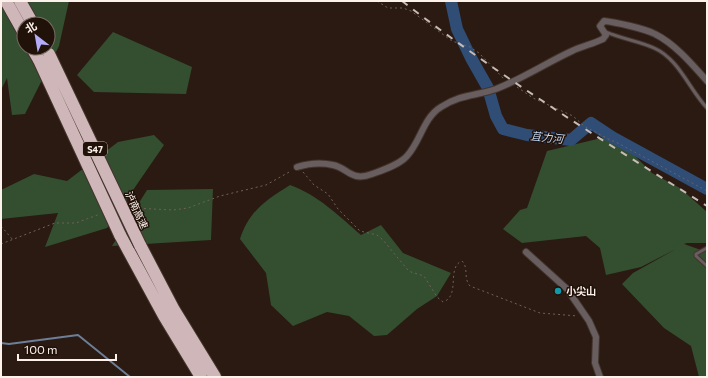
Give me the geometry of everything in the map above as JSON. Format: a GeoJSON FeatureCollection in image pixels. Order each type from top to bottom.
{"type":"FeatureCollection","features":[{"type":"Feature","properties":{"kind":"highway"},"geometry":{"type":"LineString","coordinates":[[6,1],[16,19]]}},
{"type":"Feature","properties":{"kind":"highway"},"geometry":{"type":"LineString","coordinates":[[20,1],[28,16]]}},
{"type":"Feature","properties":{"kind":"highway","name":"泸南高速"},"geometry":{"type":"LineString","coordinates":[[45,56],[120,235],[164,316],[201,377]]}},
{"type":"Feature","properties":{"kind":"highway","name":"泸南高速"},"geometry":{"type":"LineString","coordinates":[[45,56],[174,310],[215,377]]}},
{"type":"Feature","properties":{"kind":"street"},"geometry":{"type":"LineString","coordinates":[[297,167],[310,163],[325,163],[334,165],[347,173],[358,177],[370,175],[388,168],[407,156],[425,123],[438,109],[458,97],[495,89],[573,50],[604,39],[606,37],[600,24],[605,21],[653,33],[684,56],[707,81]]}},
{"type":"Feature","properties":{"kind":"street"},"geometry":{"type":"LineString","coordinates":[[526,252],[566,289],[589,321],[596,337],[595,363],[600,377]]}},
{"type":"Feature","properties":{"kind":"lane"},"geometry":{"type":"LineString","coordinates":[[603,31],[619,38],[654,48],[661,52],[679,68],[707,108]]}},
{"type":"Feature","properties":{"kind":"lane"},"geometry":{"type":"LineString","coordinates":[[707,248],[696,254],[696,256],[707,266]]}},
{"type":"Feature","properties":{"kind":"path"},"geometry":{"type":"LineString","coordinates":[[377,1],[388,8],[403,8],[411,11],[452,41],[465,44],[479,53],[500,77],[533,98],[573,116],[584,126],[707,192]]}},
{"type":"Feature","properties":{"kind":"path"},"geometry":{"type":"LineString","coordinates":[[131,208],[173,210],[188,208],[220,196],[266,185],[297,167],[314,185],[328,194],[338,209],[360,231],[379,236],[407,269],[424,276],[437,297],[443,302],[448,300],[451,295],[455,268],[458,263],[462,261],[465,265],[466,279],[470,286],[540,313],[548,315],[564,314],[584,317],[589,321]]}},
{"type":"Feature","properties":{"kind":"path"},"geometry":{"type":"LineString","coordinates":[[1,244],[55,223],[76,223],[101,213]]}},
{"type":"Feature","properties":{"kind":"path"},"geometry":{"type":"LineString","coordinates":[[1,226],[14,240]]}},
{"type":"Feature","properties":{"kind":"green space"},"geometry":{"type":"Polygon","coordinates":[[[1,1],[69,1],[59,46],[56,52],[56,16],[16,16],[16,56],[54,56],[25,114],[12,115],[7,78],[1,90],[1,1]]]}},
{"type":"Feature","properties":{"kind":"green space"},"geometry":{"type":"Polygon","coordinates":[[[113,32],[192,67],[186,94],[94,92],[77,75],[113,32]]]}},
{"type":"Feature","properties":{"kind":"green space"},"geometry":{"type":"Polygon","coordinates":[[[154,135],[164,145],[107,228],[45,247],[58,213],[1,219],[1,190],[34,174],[67,181],[118,142],[154,135]]]}},
{"type":"Feature","properties":{"kind":"green space"},"geometry":{"type":"Polygon","coordinates":[[[614,135],[652,173],[680,188],[707,212],[707,243],[684,244],[701,250],[707,249],[707,377],[699,377],[691,346],[664,328],[622,284],[633,273],[676,249],[641,267],[606,275],[600,248],[586,236],[522,243],[503,229],[520,210],[527,208],[547,151],[614,135]]]}},
{"type":"Feature","properties":{"kind":"green space"},"geometry":{"type":"Polygon","coordinates":[[[290,185],[319,200],[361,235],[381,225],[403,253],[451,273],[437,296],[417,309],[387,335],[374,336],[349,316],[327,312],[293,326],[271,305],[266,273],[240,239],[248,221],[259,207],[290,185]]]}},
{"type":"Feature","properties":{"kind":"green space"},"geometry":{"type":"Polygon","coordinates":[[[213,189],[211,240],[112,246],[147,190],[213,189]]]}},
{"type":"Feature","properties":{"kind":"waterway","name":"苴力河"},"geometry":{"type":"LineString","coordinates":[[451,1],[457,29],[488,88],[496,116],[503,129],[527,135],[571,140],[591,123],[612,137],[707,189]]}},
{"type":"Feature","properties":{"kind":"waterway"},"geometry":{"type":"LineString","coordinates":[[1,343],[9,344],[78,335],[130,377]]}},
{"type":"Feature","properties":{"kind":"railway"},"geometry":{"type":"LineString","coordinates":[[402,1],[476,56],[514,82],[707,206]]}},
{"type":"Feature","properties":{"kind":"place","name":"小尖山"},"geometry":{"type":"Point","coordinates":[558,291]}}]}
